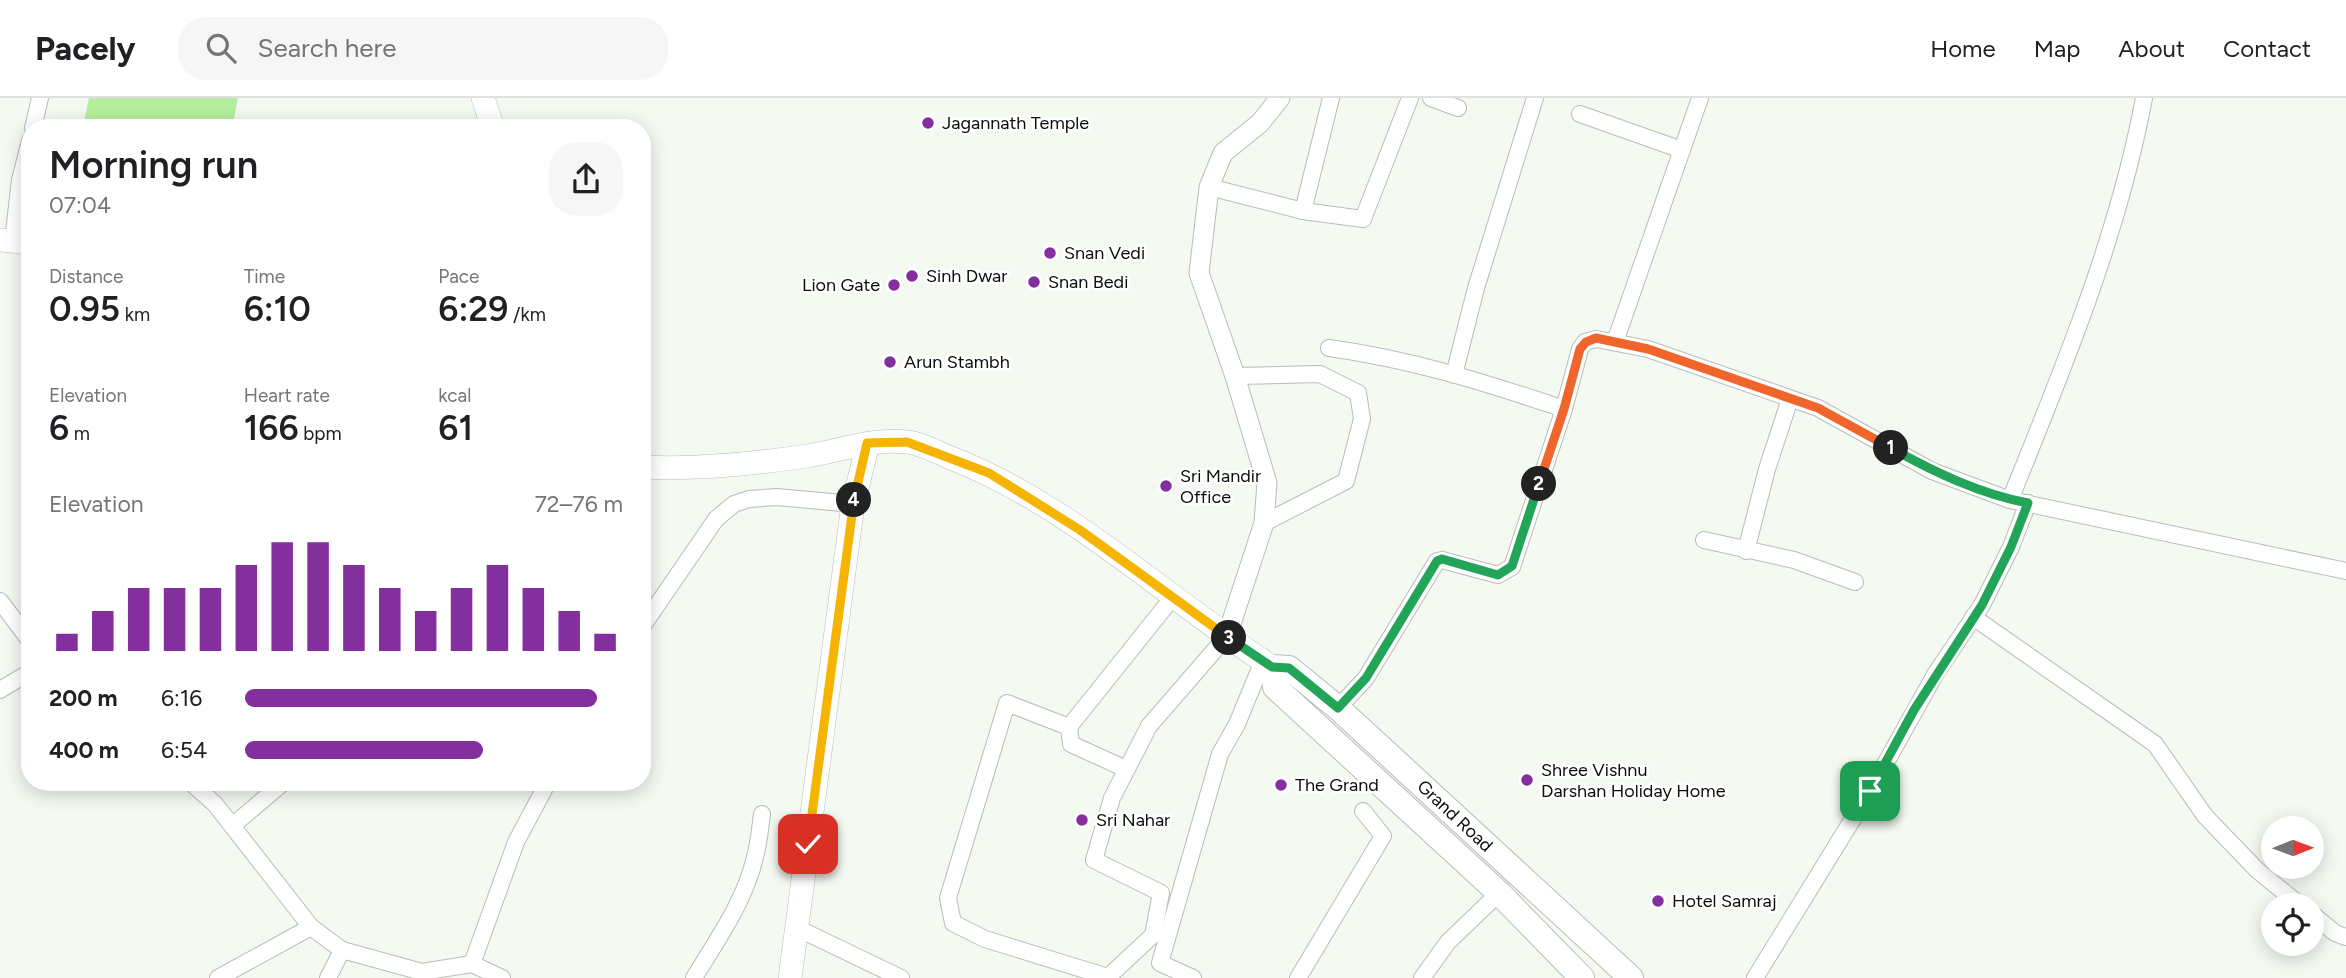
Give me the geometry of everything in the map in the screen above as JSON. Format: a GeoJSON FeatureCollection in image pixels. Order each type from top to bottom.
{"type":"FeatureCollection","features":[{"type":"Feature","properties":{"kind":"main road"},"geometry":{"type":"LineString","coordinates":[[483,98],[490,119]]}},
{"type":"Feature","properties":{"kind":"main road","name":"Grand Road"},"geometry":{"type":"LineString","coordinates":[[651,467],[761,462],[809,456],[867,443],[907,442],[989,473],[1080,530],[1267,664],[1289,668],[1338,708],[1631,978]]}},
{"type":"Feature","properties":{"kind":"main road"},"geometry":{"type":"LineString","coordinates":[[790,978],[853,504],[867,443]]}},
{"type":"Feature","properties":{"kind":"main road","name":"Grand Road"},"geometry":{"type":"LineString","coordinates":[[1267,664],[1275,687],[1499,893],[1582,978]]}},
{"type":"Feature","properties":{"kind":"street"},"geometry":{"type":"LineString","coordinates":[[35,119],[40,98]]}},
{"type":"Feature","properties":{"kind":"street"},"geometry":{"type":"LineString","coordinates":[[1069,727],[1007,703],[948,898],[953,923],[985,939],[1108,977],[1153,935],[1161,892],[1094,860],[1112,798],[1149,726],[1227,636],[1265,523],[1267,483],[1236,376],[1199,273],[1209,187],[1223,153],[1260,123],[1280,98]]}},
{"type":"Feature","properties":{"kind":"street"},"geometry":{"type":"LineString","coordinates":[[1303,211],[1331,98]]}},
{"type":"Feature","properties":{"kind":"street"},"geometry":{"type":"LineString","coordinates":[[1209,187],[1303,211],[1363,219],[1410,98]]}},
{"type":"Feature","properties":{"kind":"street"},"geometry":{"type":"LineString","coordinates":[[1431,98],[1458,108]]}},
{"type":"Feature","properties":{"kind":"street"},"geometry":{"type":"LineString","coordinates":[[1454,375],[1476,288],[1535,98]]}},
{"type":"Feature","properties":{"kind":"street"},"geometry":{"type":"LineString","coordinates":[[1615,342],[1700,98]]}},
{"type":"Feature","properties":{"kind":"street"},"geometry":{"type":"LineString","coordinates":[[2010,500],[2058,381],[2098,270],[2124,188],[2144,98]]}},
{"type":"Feature","properties":{"kind":"street"},"geometry":{"type":"LineString","coordinates":[[1580,114],[1682,150]]}},
{"type":"Feature","properties":{"kind":"street"},"geometry":{"type":"LineString","coordinates":[[14,241],[21,176]]}},
{"type":"Feature","properties":{"kind":"street"},"geometry":{"type":"LineString","coordinates":[[1338,708],[1366,678],[1437,561],[1442,559],[1498,575],[1512,566],[1564,409],[1580,349],[1586,342],[1596,338],[1648,349],[1818,408],[1932,471],[2010,500],[2346,571]]}},
{"type":"Feature","properties":{"kind":"street"},"geometry":{"type":"LineString","coordinates":[[1329,348],[1390,358],[1564,409]]}},
{"type":"Feature","properties":{"kind":"street"},"geometry":{"type":"LineString","coordinates":[[1236,376],[1320,374],[1358,393],[1362,419],[1346,481],[1265,523]]}},
{"type":"Feature","properties":{"kind":"street"},"geometry":{"type":"LineString","coordinates":[[1746,551],[1767,469],[1790,399]]}},
{"type":"Feature","properties":{"kind":"street"},"geometry":{"type":"LineString","coordinates":[[651,614],[716,519],[734,504],[749,499],[777,497],[853,504]]}},
{"type":"Feature","properties":{"kind":"street"},"geometry":{"type":"LineString","coordinates":[[1755,978],[1999,573],[2028,503]]}},
{"type":"Feature","properties":{"kind":"street"},"geometry":{"type":"LineString","coordinates":[[1704,540],[1794,560],[1855,582]]}},
{"type":"Feature","properties":{"kind":"street"},"geometry":{"type":"LineString","coordinates":[[1126,769],[1071,744],[1069,727],[1173,597]]}},
{"type":"Feature","properties":{"kind":"street"},"geometry":{"type":"LineString","coordinates":[[0,601],[21,629]]}},
{"type":"Feature","properties":{"kind":"street"},"geometry":{"type":"LineString","coordinates":[[1973,617],[2155,744],[2205,816],[2257,870],[2285,893]]}},
{"type":"Feature","properties":{"kind":"street"},"geometry":{"type":"LineString","coordinates":[[1193,978],[1160,963],[1220,754],[1267,664]]}},
{"type":"Feature","properties":{"kind":"street"},"geometry":{"type":"LineString","coordinates":[[0,690],[21,677]]}},
{"type":"Feature","properties":{"kind":"street"},"geometry":{"type":"LineString","coordinates":[[200,791],[215,804],[311,927],[342,950],[421,975],[472,964],[502,978]]}},
{"type":"Feature","properties":{"kind":"street"},"geometry":{"type":"LineString","coordinates":[[232,826],[273,791]]}},
{"type":"Feature","properties":{"kind":"street"},"geometry":{"type":"LineString","coordinates":[[472,964],[516,842],[543,791]]}},
{"type":"Feature","properties":{"kind":"street"},"geometry":{"type":"LineString","coordinates":[[1298,978],[1383,836],[1363,811]]}},
{"type":"Feature","properties":{"kind":"street"},"geometry":{"type":"LineString","coordinates":[[694,978],[733,913],[748,879],[755,858],[762,814]]}},
{"type":"Feature","properties":{"kind":"street"},"geometry":{"type":"LineString","coordinates":[[1422,978],[1448,942],[1499,893]]}},
{"type":"Feature","properties":{"kind":"street"},"geometry":{"type":"LineString","coordinates":[[2324,925],[2334,933],[2346,937]]}},
{"type":"Feature","properties":{"kind":"street"},"geometry":{"type":"LineString","coordinates":[[218,978],[311,927]]}},
{"type":"Feature","properties":{"kind":"street"},"geometry":{"type":"LineString","coordinates":[[797,928],[901,978]]}},
{"type":"Feature","properties":{"kind":"street"},"geometry":{"type":"LineString","coordinates":[[328,978],[342,950]]}},
{"type":"Feature","properties":{"kind":"shaded area"},"geometry":{"type":"Polygon","coordinates":[[[89,98],[238,98],[234,119],[85,119],[89,98]]]}},
{"type":"Feature","properties":{"kind":"place","name":"Jagannath Temple"},"geometry":{"type":"Point","coordinates":[928,123]}},
{"type":"Feature","properties":{"kind":"place","name":"Snan Vedi"},"geometry":{"type":"Point","coordinates":[1050,253]}},
{"type":"Feature","properties":{"kind":"place","name":"Sinh Dwar"},"geometry":{"type":"Point","coordinates":[912,276]}},
{"type":"Feature","properties":{"kind":"place","name":"Snan Bedi"},"geometry":{"type":"Point","coordinates":[1034,282]}},
{"type":"Feature","properties":{"kind":"place","name":"Lion Gate"},"geometry":{"type":"Point","coordinates":[894,285]}},
{"type":"Feature","properties":{"kind":"place","name":"Arun Stambh"},"geometry":{"type":"Point","coordinates":[890,362]}},
{"type":"Feature","properties":{"kind":"place","name":"Sri Mandir Office"},"geometry":{"type":"Point","coordinates":[1166,486]}},
{"type":"Feature","properties":{"kind":"place","name":"Shree Vishnu Darshan Holiday Home"},"geometry":{"type":"Point","coordinates":[1527,780]}},
{"type":"Feature","properties":{"kind":"place","name":"The Grand"},"geometry":{"type":"Point","coordinates":[1281,785]}},
{"type":"Feature","properties":{"kind":"place","name":"Sri Nahar"},"geometry":{"type":"Point","coordinates":[1082,820]}},
{"type":"Feature","properties":{"kind":"place","name":"Hotel Samraj"},"geometry":{"type":"Point","coordinates":[1658,901]}},
{"type":"Feature","properties":{"kind":"route"},"geometry":{"type":"LineString","coordinates":[[808,844],[853,504],[867,443],[907,442],[989,473],[1080,530],[1272,667],[1289,668],[1338,708],[1366,678],[1437,561],[1442,559],[1498,575],[1512,566],[1564,409],[1580,349],[1586,342],[1596,338],[1648,349],[1818,408],[1932,471],[2010,500],[2028,503],[2011,547],[1982,605],[1936,673],[1870,791]]}}]}
